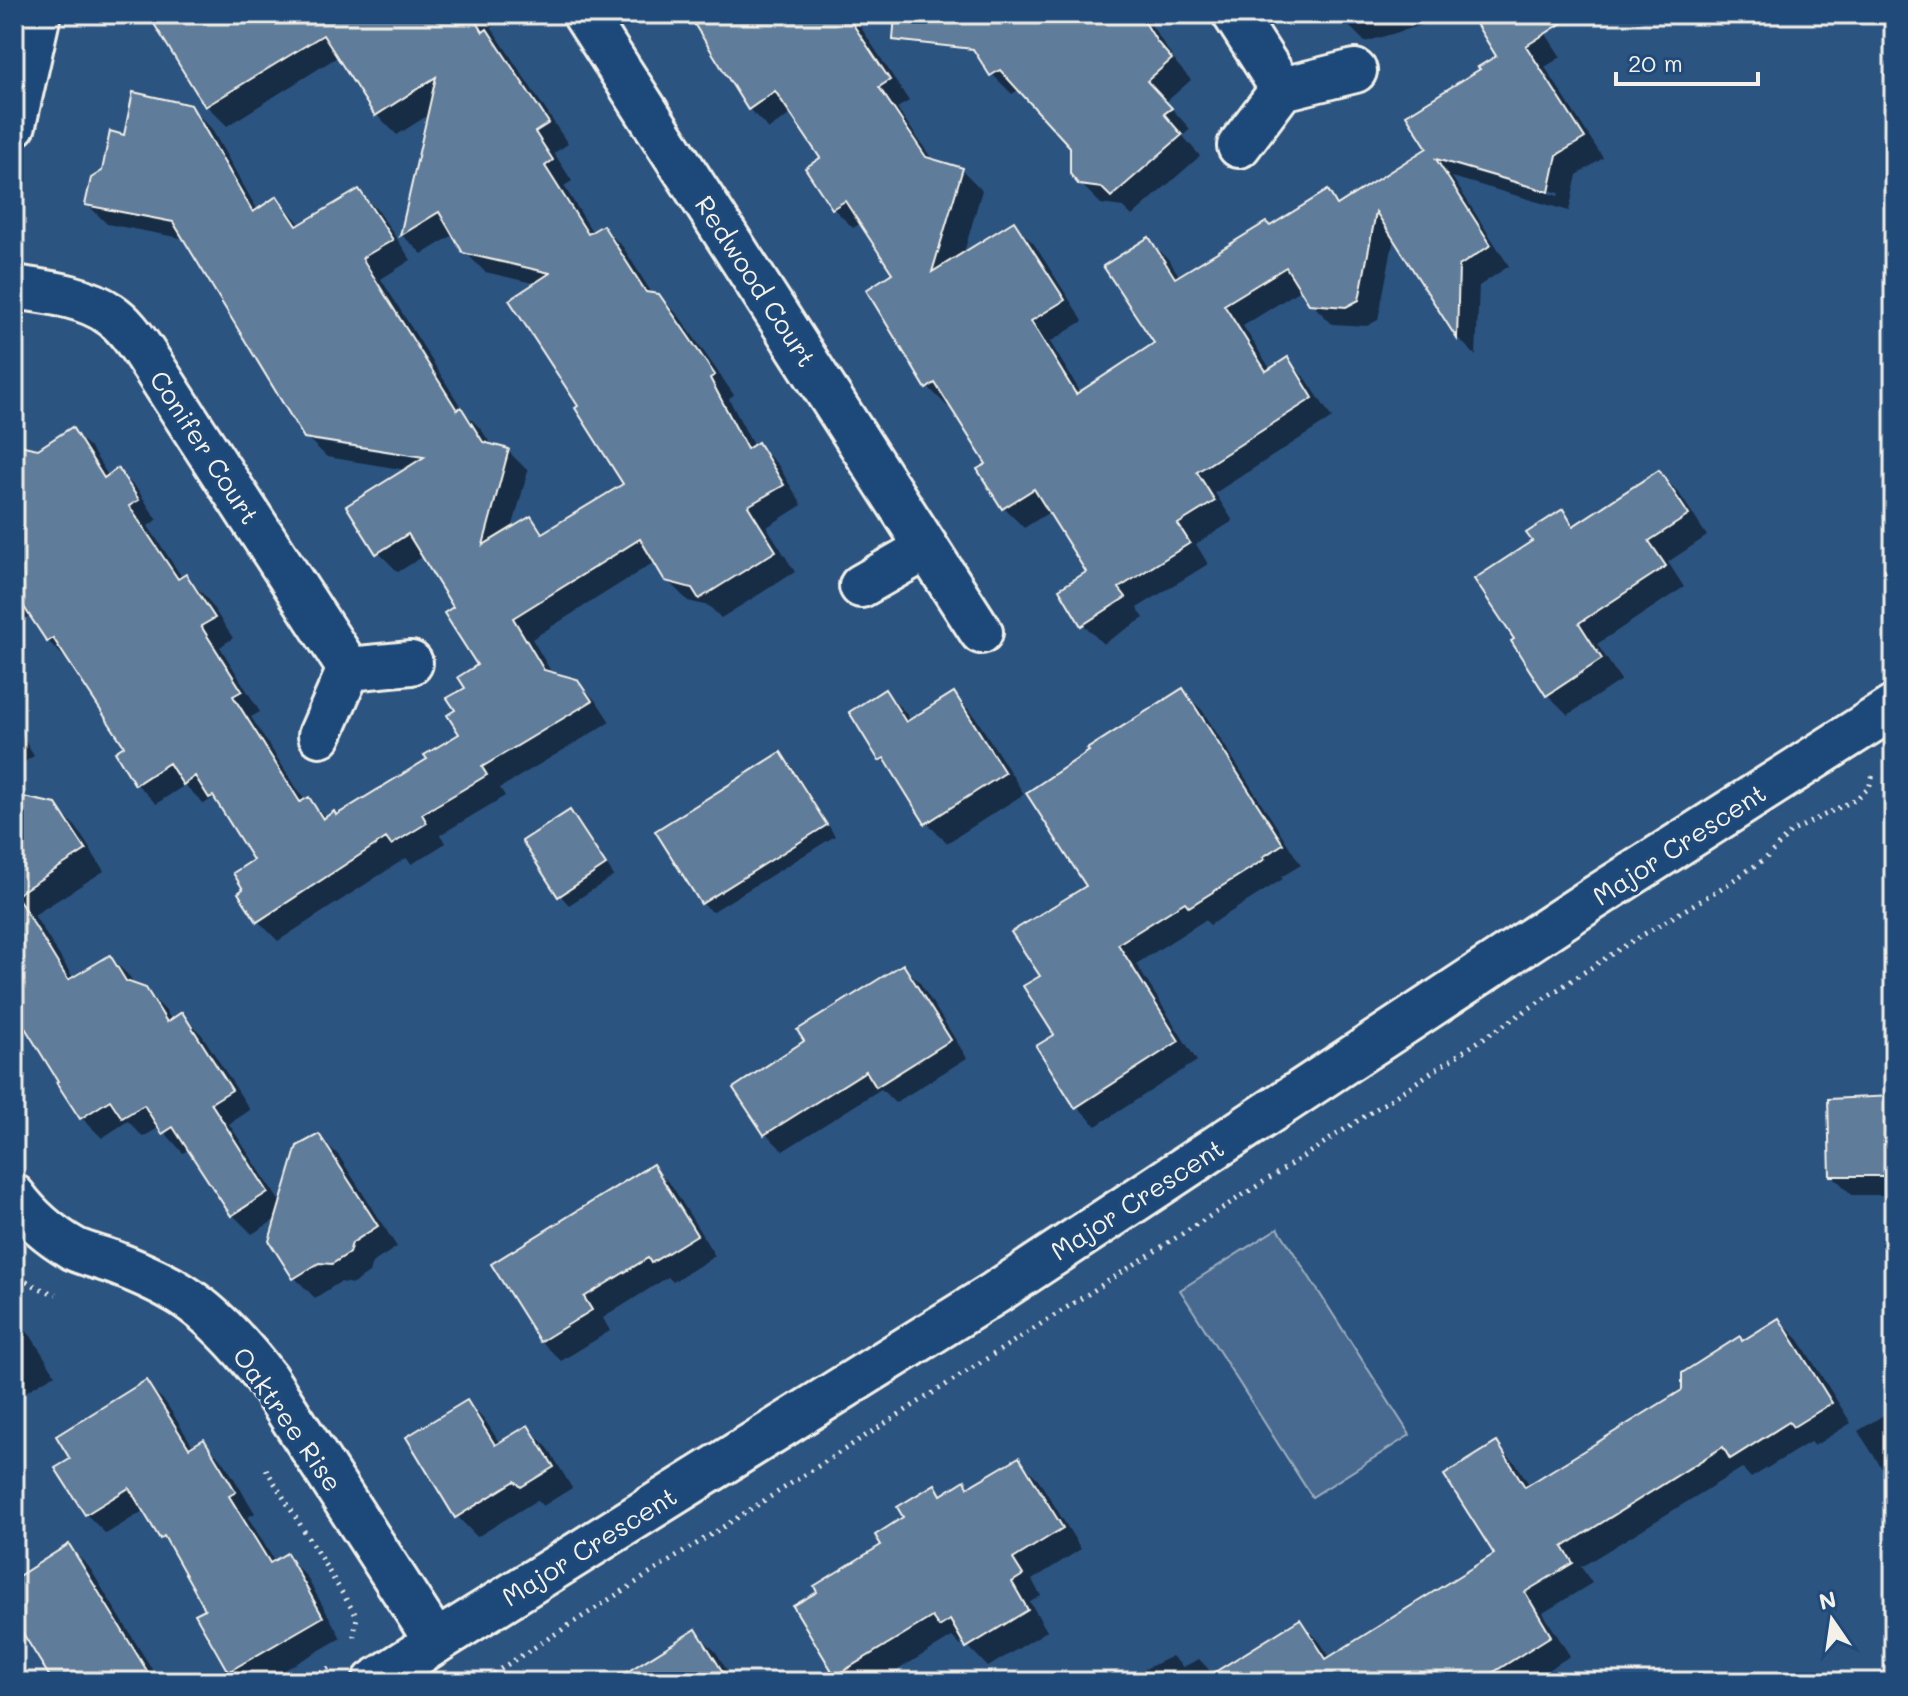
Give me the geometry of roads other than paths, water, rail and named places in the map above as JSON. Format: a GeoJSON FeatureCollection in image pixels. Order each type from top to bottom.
{"type":"FeatureCollection","features":[{"type":"Feature","properties":{"kind":"street"},"geometry":{"type":"LineString","coordinates":[[14,125],[39,14]]}},
{"type":"Feature","properties":{"kind":"street","name":"Redwood Court"},"geometry":{"type":"LineString","coordinates":[[584,14],[981,632]]}},
{"type":"Feature","properties":{"kind":"street"},"geometry":{"type":"LineString","coordinates":[[1234,14],[1282,89]]}},
{"type":"Feature","properties":{"kind":"street"},"geometry":{"type":"LineString","coordinates":[[1239,146],[1282,89],[1355,71]]}},
{"type":"Feature","properties":{"kind":"street","name":"Conifer Court"},"geometry":{"type":"LineString","coordinates":[[14,287],[89,303],[110,314],[129,331],[349,669]]}},
{"type":"Feature","properties":{"kind":"street"},"geometry":{"type":"LineString","coordinates":[[861,586],[927,548]]}},
{"type":"Feature","properties":{"kind":"street"},"geometry":{"type":"LineString","coordinates":[[320,735],[349,669],[411,663]]}},
{"type":"Feature","properties":{"kind":"street","name":"Major Crescent"},"geometry":{"type":"LineString","coordinates":[[355,1665],[436,1642],[995,1293],[1591,900],[1894,707]]}},
{"type":"Feature","properties":{"kind":"street","name":"Oaktree Rise"},"geometry":{"type":"LineString","coordinates":[[14,1196],[26,1213],[77,1250],[126,1268],[184,1296],[244,1350],[266,1378],[436,1642]]}}]}
